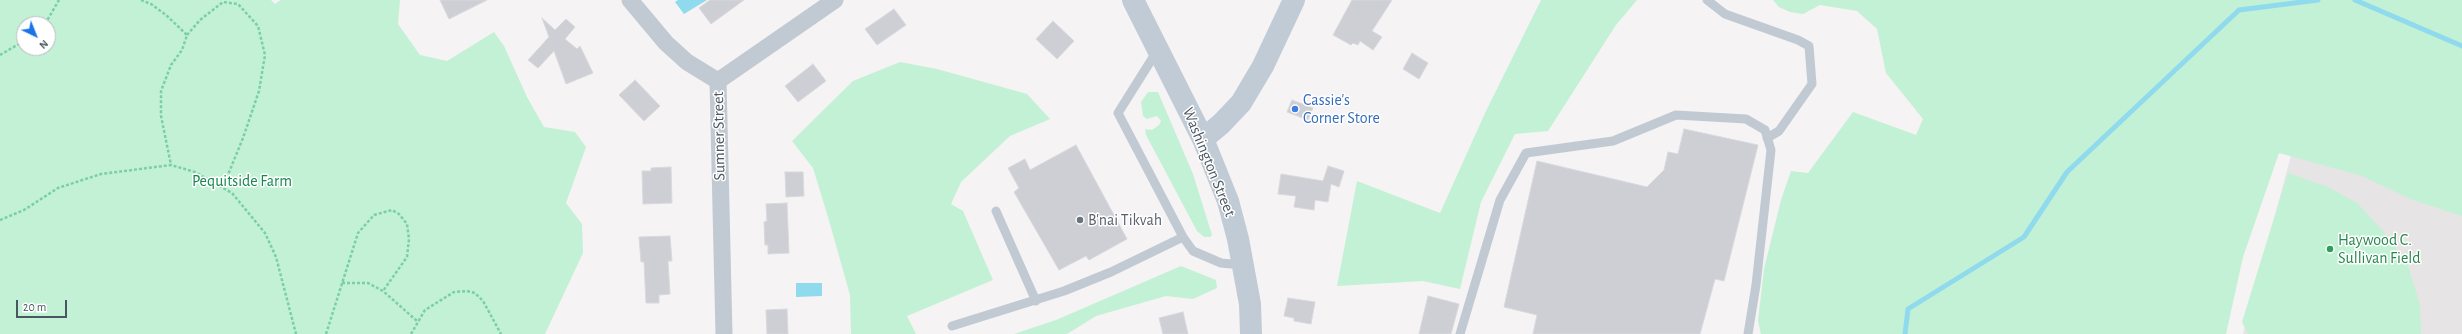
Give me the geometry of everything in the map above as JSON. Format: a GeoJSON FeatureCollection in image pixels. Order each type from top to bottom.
{"type":"FeatureCollection","features":[{"type":"Feature","properties":{"kind":"main road","name":"Washington Street"},"geometry":{"type":"LineString","coordinates":[[1134,0],[1204,139],[1228,202],[1250,304],[1251,334]]}},
{"type":"Feature","properties":{"kind":"main road"},"geometry":{"type":"LineString","coordinates":[[1204,139],[1241,103],[1263,66],[1294,0]]}},
{"type":"Feature","properties":{"kind":"street"},"geometry":{"type":"LineString","coordinates":[[630,0],[666,43],[686,62],[718,81]]}},
{"type":"Feature","properties":{"kind":"street","name":"Sumner Street"},"geometry":{"type":"LineString","coordinates":[[724,334],[718,81],[835,0]]}},
{"type":"Feature","properties":{"kind":"lane"},"geometry":{"type":"LineString","coordinates":[[1708,0],[1725,14],[1798,40],[1809,46],[1812,84],[1779,131],[1767,138]]}},
{"type":"Feature","properties":{"kind":"lane"},"geometry":{"type":"LineString","coordinates":[[1159,49],[1118,113],[1183,237],[1193,251],[1209,259],[1242,265]]}},
{"type":"Feature","properties":{"kind":"lane"},"geometry":{"type":"LineString","coordinates":[[1460,334],[1500,200],[1526,153],[1613,141],[1676,115],[1746,119],[1765,130],[1771,150],[1756,285],[1748,334]]}},
{"type":"Feature","properties":{"kind":"lane"},"geometry":{"type":"LineString","coordinates":[[996,211],[1036,301]]}},
{"type":"Feature","properties":{"kind":"lane"},"geometry":{"type":"LineString","coordinates":[[952,326],[1036,301],[1111,272],[1183,237]]}},
{"type":"Feature","properties":{"kind":"path"},"geometry":{"type":"LineString","coordinates":[[50,16],[59,0]]}},
{"type":"Feature","properties":{"kind":"path"},"geometry":{"type":"LineString","coordinates":[[141,0],[161,11],[187,35]]}},
{"type":"Feature","properties":{"kind":"path"},"geometry":{"type":"LineString","coordinates":[[171,165],[161,116],[161,91],[171,65],[182,50],[187,35],[200,20],[223,2],[238,4],[258,26],[265,55],[259,91],[243,138],[223,187]]}},
{"type":"Feature","properties":{"kind":"path"},"geometry":{"type":"LineString","coordinates":[[0,55],[16,46]]}},
{"type":"Feature","properties":{"kind":"path"},"geometry":{"type":"LineString","coordinates":[[0,220],[24,210],[58,188],[100,174],[171,165],[195,172],[223,187],[237,198],[265,233],[276,257],[296,334]]}},
{"type":"Feature","properties":{"kind":"path"},"geometry":{"type":"LineString","coordinates":[[326,334],[358,233],[374,215],[392,210],[399,214],[407,224],[409,239],[407,257],[383,290]]}},
{"type":"Feature","properties":{"kind":"path"},"geometry":{"type":"LineString","coordinates":[[342,283],[368,283],[383,290],[417,321]]}},
{"type":"Feature","properties":{"kind":"path"},"geometry":{"type":"LineString","coordinates":[[411,334],[417,321],[425,310],[454,292],[467,291],[475,294],[483,301],[501,334]]}},
{"type":"Feature","properties":{"kind":"shaded area"},"geometry":{"type":"Polygon","coordinates":[[[2303,111],[2462,156],[2462,334],[2243,334],[2303,111]]]}},
{"type":"Feature","properties":{"kind":"green space","name":"Pequitside Farm"},"geometry":{"type":"Polygon","coordinates":[[[0,0],[271,0],[275,4],[281,0],[400,0],[398,24],[420,55],[447,61],[494,32],[504,46],[527,97],[544,127],[575,132],[586,147],[566,203],[582,224],[583,253],[545,334],[0,334],[0,0]]]}},
{"type":"Feature","properties":{"kind":"green space"},"geometry":{"type":"Polygon","coordinates":[[[1541,0],[1637,0],[1616,25],[1548,131],[1515,134],[1481,202],[1460,289],[1423,281],[1337,286],[1357,181],[1440,213],[1486,111],[1541,0]]]}},
{"type":"Feature","properties":{"kind":"green space"},"geometry":{"type":"Polygon","coordinates":[[[1773,0],[2462,0],[2462,216],[2410,199],[2362,176],[2279,153],[2243,257],[2226,334],[1761,334],[1758,321],[1764,269],[1781,200],[1791,171],[1808,173],[1853,112],[1916,135],[1923,119],[1886,73],[1877,29],[1857,11],[1820,5],[1803,14],[1790,12],[1779,7],[1773,0]]]}},
{"type":"Feature","properties":{"kind":"green space"},"geometry":{"type":"Polygon","coordinates":[[[900,62],[937,69],[1027,94],[1050,119],[1010,136],[961,182],[951,204],[963,211],[993,280],[907,316],[916,334],[851,334],[850,295],[828,217],[813,168],[792,141],[853,81],[900,62]]]}},
{"type":"Feature","properties":{"kind":"green space"},"geometry":{"type":"Polygon","coordinates":[[[1148,92],[1158,92],[1193,174],[1212,235],[1210,237],[1204,237],[1197,231],[1146,135],[1145,129],[1152,130],[1159,125],[1161,121],[1157,116],[1147,119],[1143,116],[1141,102],[1148,92]]]}},
{"type":"Feature","properties":{"kind":"green space","name":"Haywood C. Sullivan Field"},"geometry":{"type":"Polygon","coordinates":[[[2288,173],[2328,187],[2357,203],[2385,233],[2408,266],[2420,305],[2421,334],[2248,334],[2242,322],[2288,173]]]}},
{"type":"Feature","properties":{"kind":"green space"},"geometry":{"type":"Polygon","coordinates":[[[1181,266],[1216,280],[1217,288],[1193,299],[1166,296],[1096,316],[1067,334],[1014,334],[1056,320],[1181,266]]]}},
{"type":"Feature","properties":{"kind":"water"},"geometry":{"type":"Polygon","coordinates":[[[678,0],[707,0],[684,14],[675,2],[678,0]]]}},
{"type":"Feature","properties":{"kind":"water"},"geometry":{"type":"Polygon","coordinates":[[[796,283],[822,283],[822,296],[796,297],[796,283]]]}},
{"type":"Feature","properties":{"kind":"building"},"geometry":{"type":"Polygon","coordinates":[[[440,0],[487,0],[449,19],[440,0]]]}},
{"type":"Feature","properties":{"kind":"building"},"geometry":{"type":"Polygon","coordinates":[[[710,0],[744,0],[711,24],[699,8],[710,0]]]}},
{"type":"Feature","properties":{"kind":"building"},"geometry":{"type":"Polygon","coordinates":[[[1352,0],[1392,0],[1372,31],[1382,37],[1373,50],[1360,41],[1358,45],[1353,43],[1351,45],[1333,35],[1352,0]]]}},
{"type":"Feature","properties":{"kind":"building"},"geometry":{"type":"Polygon","coordinates":[[[894,9],[906,25],[877,45],[865,29],[894,9]]]}},
{"type":"Feature","properties":{"kind":"building"},"geometry":{"type":"Polygon","coordinates":[[[542,18],[555,30],[566,19],[575,27],[565,39],[577,49],[580,46],[593,73],[566,84],[554,51],[538,68],[528,60],[549,37],[542,18]]]}},
{"type":"Feature","properties":{"kind":"building"},"geometry":{"type":"Polygon","coordinates":[[[1053,21],[1074,41],[1057,59],[1036,39],[1053,21]]]}},
{"type":"Feature","properties":{"kind":"building"},"geometry":{"type":"Polygon","coordinates":[[[1412,53],[1428,63],[1419,79],[1403,69],[1412,53]]]}},
{"type":"Feature","properties":{"kind":"building"},"geometry":{"type":"Polygon","coordinates":[[[813,64],[826,81],[798,102],[785,86],[813,64]]]}},
{"type":"Feature","properties":{"kind":"building"},"geometry":{"type":"Polygon","coordinates":[[[635,80],[660,106],[644,121],[619,95],[635,80]]]}},
{"type":"Feature","properties":{"kind":"building"},"geometry":{"type":"Polygon","coordinates":[[[1292,100],[1313,108],[1308,120],[1287,112],[1292,100]]]}},
{"type":"Feature","properties":{"kind":"building"},"geometry":{"type":"Polygon","coordinates":[[[1684,129],[1758,145],[1724,281],[1715,279],[1700,334],[1533,334],[1537,315],[1504,307],[1537,161],[1647,187],[1664,170],[1668,152],[1678,154],[1684,129]]]}},
{"type":"Feature","properties":{"kind":"building"},"geometry":{"type":"Polygon","coordinates":[[[1076,145],[1127,239],[1089,260],[1086,256],[1059,270],[1014,192],[1019,188],[1008,168],[1025,159],[1030,170],[1076,145]]]}},
{"type":"Feature","properties":{"kind":"building"},"geometry":{"type":"Polygon","coordinates":[[[1328,166],[1344,171],[1339,187],[1331,184],[1328,202],[1315,200],[1314,210],[1294,207],[1296,196],[1278,194],[1281,174],[1323,181],[1328,166]]]}},
{"type":"Feature","properties":{"kind":"building"},"geometry":{"type":"Polygon","coordinates":[[[671,167],[672,203],[643,204],[642,171],[651,171],[651,168],[671,167]]]}},
{"type":"Feature","properties":{"kind":"building"},"geometry":{"type":"Polygon","coordinates":[[[785,172],[803,172],[804,196],[786,197],[785,172]]]}},
{"type":"Feature","properties":{"kind":"building"},"geometry":{"type":"Polygon","coordinates":[[[787,203],[789,253],[768,254],[768,245],[765,245],[764,222],[767,221],[766,204],[787,203]]]}},
{"type":"Feature","properties":{"kind":"building"},"geometry":{"type":"Polygon","coordinates":[[[670,236],[672,261],[668,261],[670,294],[659,295],[659,303],[646,303],[644,262],[641,262],[639,237],[670,236]]]}},
{"type":"Feature","properties":{"kind":"building"},"geometry":{"type":"Polygon","coordinates":[[[1428,296],[1459,304],[1451,334],[1419,334],[1428,296]]]}},
{"type":"Feature","properties":{"kind":"building"},"geometry":{"type":"Polygon","coordinates":[[[1288,298],[1315,302],[1311,324],[1294,321],[1294,318],[1284,316],[1288,298]]]}},
{"type":"Feature","properties":{"kind":"building"},"geometry":{"type":"Polygon","coordinates":[[[787,309],[788,334],[767,334],[766,310],[787,309]]]}},
{"type":"Feature","properties":{"kind":"building"},"geometry":{"type":"Polygon","coordinates":[[[1183,312],[1188,334],[1163,334],[1159,318],[1183,312]]]}},
{"type":"Feature","properties":{"kind":"waterway"},"geometry":{"type":"LineString","coordinates":[[1905,334],[1908,309],[2024,237],[2067,172],[2239,10],[2318,0]]}},
{"type":"Feature","properties":{"kind":"waterway"},"geometry":{"type":"LineString","coordinates":[[2355,0],[2462,46]]}},
{"type":"Feature","properties":{"kind":"place","name":"Cassie's Corner Store"},"geometry":{"type":"Point","coordinates":[1295,109]}},
{"type":"Feature","properties":{"kind":"place","name":"B'nai Tikvah"},"geometry":{"type":"Point","coordinates":[1080,220]}},
{"type":"Feature","properties":{"kind":"place","name":"Haywood C. Sullivan Field"},"geometry":{"type":"Point","coordinates":[2330,249]}}]}
